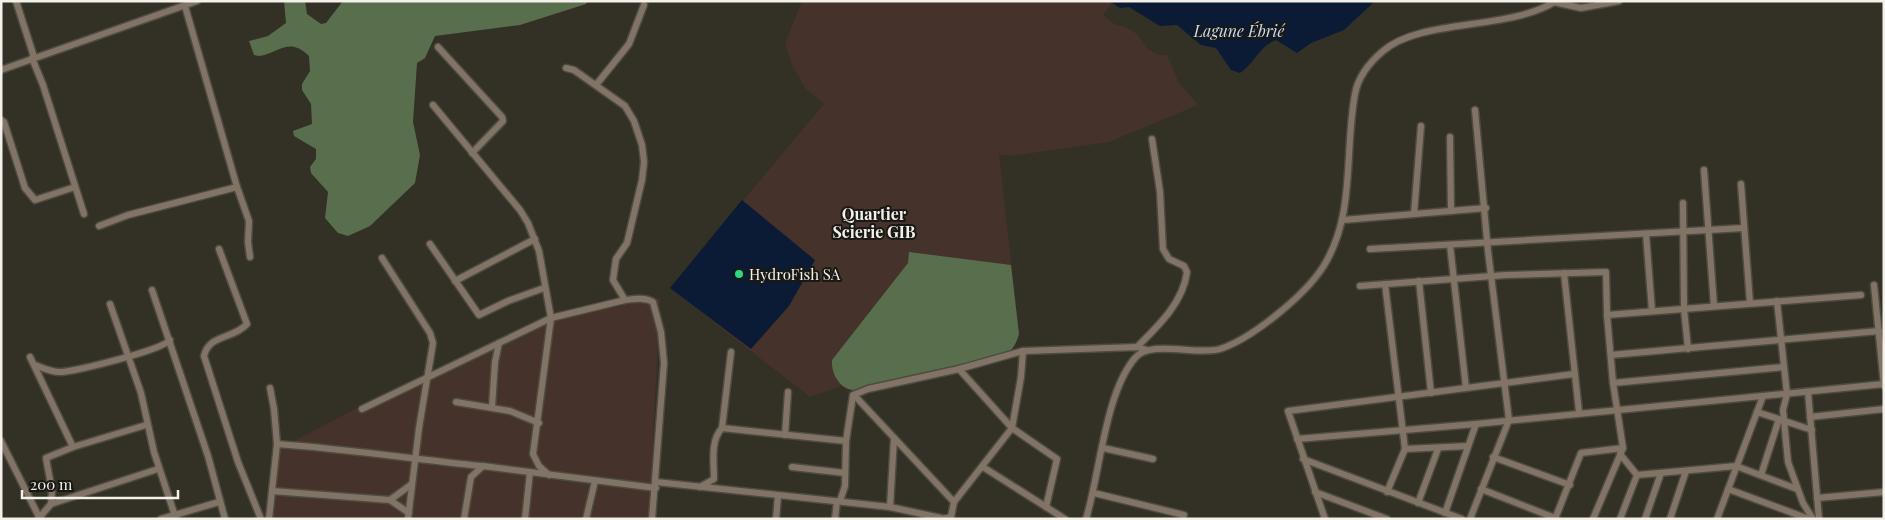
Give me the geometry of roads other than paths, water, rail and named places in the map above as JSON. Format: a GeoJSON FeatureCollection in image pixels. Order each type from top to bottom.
{"type":"FeatureCollection","features":[{"type":"Feature","properties":{"kind":"street"},"geometry":{"type":"LineString","coordinates":[[16,1],[84,214]]}},
{"type":"Feature","properties":{"kind":"street"},"geometry":{"type":"LineString","coordinates":[[1,70],[24,64],[33,58],[197,1]]}},
{"type":"Feature","properties":{"kind":"street"},"geometry":{"type":"LineString","coordinates":[[835,519],[844,486],[846,441],[853,395],[856,396],[868,389],[959,369],[1023,351],[1137,347],[1147,350],[1194,352],[1219,349],[1240,340],[1308,287],[1334,248],[1343,220],[1355,93],[1363,74],[1385,49],[1422,34],[1517,17],[1535,12],[1555,2],[1580,8],[1619,1]]}},
{"type":"Feature","properties":{"kind":"street"},"geometry":{"type":"LineString","coordinates":[[596,85],[629,44],[644,4]]}},
{"type":"Feature","properties":{"kind":"street"},"geometry":{"type":"LineString","coordinates":[[185,6],[249,221],[248,242],[250,256]]}},
{"type":"Feature","properties":{"kind":"street"},"geometry":{"type":"LineString","coordinates":[[438,47],[502,117],[503,121],[472,153]]}},
{"type":"Feature","properties":{"kind":"street"},"geometry":{"type":"LineString","coordinates":[[566,68],[570,68],[625,106],[634,121],[644,162],[626,243],[616,259],[613,280],[625,300]]}},
{"type":"Feature","properties":{"kind":"street"},"geometry":{"type":"LineString","coordinates":[[433,105],[520,210],[535,239],[550,318],[534,454],[539,466],[549,475]]}},
{"type":"Feature","properties":{"kind":"street"},"geometry":{"type":"LineString","coordinates":[[1470,519],[1509,420],[1493,276],[1487,243],[1486,208],[1474,110]]}},
{"type":"Feature","properties":{"kind":"street"},"geometry":{"type":"LineString","coordinates":[[1,120],[6,127],[25,188],[30,195],[36,200],[75,187]]}},
{"type":"Feature","properties":{"kind":"street"},"geometry":{"type":"LineString","coordinates":[[1414,214],[1421,126]]}},
{"type":"Feature","properties":{"kind":"street"},"geometry":{"type":"LineString","coordinates":[[1450,137],[1451,211]]}},
{"type":"Feature","properties":{"kind":"street"},"geometry":{"type":"LineString","coordinates":[[1137,347],[1166,318],[1180,294],[1187,272],[1184,266],[1169,258],[1163,248],[1160,192],[1152,139]]}},
{"type":"Feature","properties":{"kind":"street"},"geometry":{"type":"LineString","coordinates":[[1704,170],[1714,306]]}},
{"type":"Feature","properties":{"kind":"street"},"geometry":{"type":"LineString","coordinates":[[1741,184],[1750,303]]}},
{"type":"Feature","properties":{"kind":"street"},"geometry":{"type":"LineString","coordinates":[[99,226],[128,215],[238,187]]}},
{"type":"Feature","properties":{"kind":"street"},"geometry":{"type":"LineString","coordinates":[[1683,203],[1684,308],[1688,349]]}},
{"type":"Feature","properties":{"kind":"street"},"geometry":{"type":"LineString","coordinates":[[1343,220],[1486,208]]}},
{"type":"Feature","properties":{"kind":"street"},"geometry":{"type":"LineString","coordinates":[[1370,249],[1744,228]]}},
{"type":"Feature","properties":{"kind":"street"},"geometry":{"type":"LineString","coordinates":[[1646,234],[1652,312]]}},
{"type":"Feature","properties":{"kind":"street"},"geometry":{"type":"LineString","coordinates":[[455,281],[535,239]]}},
{"type":"Feature","properties":{"kind":"street"},"geometry":{"type":"LineString","coordinates":[[430,244],[479,315],[508,301],[544,288]]}},
{"type":"Feature","properties":{"kind":"street"},"geometry":{"type":"LineString","coordinates":[[1450,245],[1466,388]]}},
{"type":"Feature","properties":{"kind":"street"},"geometry":{"type":"LineString","coordinates":[[219,249],[247,324],[212,342],[206,348],[204,356],[238,462],[261,519]]}},
{"type":"Feature","properties":{"kind":"street"},"geometry":{"type":"LineString","coordinates":[[382,258],[430,333],[433,343],[408,516]]}},
{"type":"Feature","properties":{"kind":"street"},"geometry":{"type":"LineString","coordinates":[[1360,286],[1493,276],[1606,272],[1607,315],[1621,451],[1637,475]]}},
{"type":"Feature","properties":{"kind":"street"},"geometry":{"type":"LineString","coordinates":[[1564,273],[1579,412]]}},
{"type":"Feature","properties":{"kind":"street"},"geometry":{"type":"LineString","coordinates":[[1419,282],[1431,393]]}},
{"type":"Feature","properties":{"kind":"street"},"geometry":{"type":"LineString","coordinates":[[1385,284],[1405,449],[1386,492]]}},
{"type":"Feature","properties":{"kind":"street"},"geometry":{"type":"LineString","coordinates":[[1297,439],[1884,385],[1874,285]]}},
{"type":"Feature","properties":{"kind":"street"},"geometry":{"type":"LineString","coordinates":[[152,290],[211,465],[219,502],[225,519]]}},
{"type":"Feature","properties":{"kind":"street"},"geometry":{"type":"LineString","coordinates":[[1607,315],[1777,300],[1861,295]]}},
{"type":"Feature","properties":{"kind":"street"},"geometry":{"type":"LineString","coordinates":[[362,408],[550,318],[625,300],[648,299],[653,302],[661,332],[664,363],[652,519]]}},
{"type":"Feature","properties":{"kind":"street"},"geometry":{"type":"LineString","coordinates":[[1761,475],[1781,420],[1787,394],[1777,300]]}},
{"type":"Feature","properties":{"kind":"street"},"geometry":{"type":"LineString","coordinates":[[110,304],[141,393],[146,425],[158,469],[175,516]]}},
{"type":"Feature","properties":{"kind":"street"},"geometry":{"type":"LineString","coordinates":[[1611,355],[1879,331]]}},
{"type":"Feature","properties":{"kind":"street"},"geometry":{"type":"LineString","coordinates":[[35,366],[60,372],[127,357],[162,346],[170,340]]}},
{"type":"Feature","properties":{"kind":"street"},"geometry":{"type":"LineString","coordinates":[[492,407],[495,362],[499,343]]}},
{"type":"Feature","properties":{"kind":"street"},"geometry":{"type":"LineString","coordinates":[[1086,519],[1118,390],[1136,356],[1147,350]]}},
{"type":"Feature","properties":{"kind":"street"},"geometry":{"type":"LineString","coordinates":[[951,517],[954,502],[1012,428],[1021,377],[1023,351]]}},
{"type":"Feature","properties":{"kind":"street"},"geometry":{"type":"LineString","coordinates":[[696,488],[708,484],[714,479],[714,444],[716,434],[722,428],[731,352]]}},
{"type":"Feature","properties":{"kind":"street"},"geometry":{"type":"LineString","coordinates":[[30,357],[73,447]]}},
{"type":"Feature","properties":{"kind":"street"},"geometry":{"type":"LineString","coordinates":[[1613,383],[1784,367]]}},
{"type":"Feature","properties":{"kind":"street"},"geometry":{"type":"LineString","coordinates":[[959,369],[1012,428],[1057,459],[1046,507]]}},
{"type":"Feature","properties":{"kind":"street"},"geometry":{"type":"LineString","coordinates":[[1325,519],[1288,411],[1574,374]]}},
{"type":"Feature","properties":{"kind":"street"},"geometry":{"type":"LineString","coordinates":[[269,519],[278,444],[270,388]]}},
{"type":"Feature","properties":{"kind":"street"},"geometry":{"type":"LineString","coordinates":[[785,435],[788,392]]}},
{"type":"Feature","properties":{"kind":"street"},"geometry":{"type":"LineString","coordinates":[[1808,392],[1819,519]]}},
{"type":"Feature","properties":{"kind":"street"},"geometry":{"type":"LineString","coordinates":[[856,396],[954,502]]}},
{"type":"Feature","properties":{"kind":"street"},"geometry":{"type":"LineString","coordinates":[[1717,519],[1763,396]]}},
{"type":"Feature","properties":{"kind":"street"},"geometry":{"type":"LineString","coordinates":[[456,402],[510,411],[539,423]]}},
{"type":"Feature","properties":{"kind":"street"},"geometry":{"type":"LineString","coordinates":[[1810,417],[1884,409]]}},
{"type":"Feature","properties":{"kind":"street"},"geometry":{"type":"LineString","coordinates":[[1757,412],[1812,430]]}},
{"type":"Feature","properties":{"kind":"street"},"geometry":{"type":"LineString","coordinates":[[1781,420],[1788,462],[1803,504],[1813,519]]}},
{"type":"Feature","properties":{"kind":"street"},"geometry":{"type":"LineString","coordinates":[[1445,513],[1476,424]]}},
{"type":"Feature","properties":{"kind":"street"},"geometry":{"type":"LineString","coordinates":[[51,504],[52,491],[46,458],[73,447],[146,425]]}},
{"type":"Feature","properties":{"kind":"street"},"geometry":{"type":"LineString","coordinates":[[722,428],[846,441]]}},
{"type":"Feature","properties":{"kind":"street"},"geometry":{"type":"LineString","coordinates":[[890,507],[894,438]]}},
{"type":"Feature","properties":{"kind":"street"},"geometry":{"type":"LineString","coordinates":[[1,441],[40,518],[51,504],[158,469]]}},
{"type":"Feature","properties":{"kind":"street"},"geometry":{"type":"LineString","coordinates":[[278,444],[355,450],[415,460],[483,466],[595,481],[839,501],[890,507],[941,518],[951,517],[960,519]]}},
{"type":"Feature","properties":{"kind":"street"},"geometry":{"type":"LineString","coordinates":[[1405,449],[1438,449],[1468,446]]}},
{"type":"Feature","properties":{"kind":"street"},"geometry":{"type":"LineString","coordinates":[[1103,448],[1153,459]]}},
{"type":"Feature","properties":{"kind":"street"},"geometry":{"type":"LineString","coordinates":[[1418,503],[1438,449]]}},
{"type":"Feature","properties":{"kind":"street"},"geometry":{"type":"LineString","coordinates":[[1481,489],[1555,518],[1570,485],[1581,453],[1621,451]]}},
{"type":"Feature","properties":{"kind":"street"},"geometry":{"type":"LineString","coordinates":[[1596,518],[1621,451]]}},
{"type":"Feature","properties":{"kind":"street"},"geometry":{"type":"LineString","coordinates":[[1493,457],[1570,485]]}},
{"type":"Feature","properties":{"kind":"street"},"geometry":{"type":"LineString","coordinates":[[1303,459],[1386,492],[1462,519]]}},
{"type":"Feature","properties":{"kind":"street"},"geometry":{"type":"LineString","coordinates":[[464,519],[471,477],[483,466]]}},
{"type":"Feature","properties":{"kind":"street"},"geometry":{"type":"LineString","coordinates":[[1637,475],[1736,466],[1797,489]]}},
{"type":"Feature","properties":{"kind":"street"},"geometry":{"type":"LineString","coordinates":[[792,467],[845,473]]}},
{"type":"Feature","properties":{"kind":"street"},"geometry":{"type":"LineString","coordinates":[[983,467],[1064,519]]}},
{"type":"Feature","properties":{"kind":"street"},"geometry":{"type":"LineString","coordinates":[[1670,519],[1686,470]]}},
{"type":"Feature","properties":{"kind":"street"},"geometry":{"type":"LineString","coordinates":[[525,519],[530,472]]}},
{"type":"Feature","properties":{"kind":"street"},"geometry":{"type":"LineString","coordinates":[[1645,519],[1661,473]]}},
{"type":"Feature","properties":{"kind":"street"},"geometry":{"type":"LineString","coordinates":[[1620,519],[1637,475]]}},
{"type":"Feature","properties":{"kind":"street"},"geometry":{"type":"LineString","coordinates":[[586,519],[595,481]]}},
{"type":"Feature","properties":{"kind":"street"},"geometry":{"type":"LineString","coordinates":[[390,500],[412,484]]}},
{"type":"Feature","properties":{"kind":"street"},"geometry":{"type":"LineString","coordinates":[[1728,489],[1809,519]]}},
{"type":"Feature","properties":{"kind":"street"},"geometry":{"type":"LineString","coordinates":[[272,491],[390,500],[408,516]]}},
{"type":"Feature","properties":{"kind":"street"},"geometry":{"type":"LineString","coordinates":[[1094,492],[1184,516]]}},
{"type":"Feature","properties":{"kind":"street"},"geometry":{"type":"LineString","coordinates":[[1315,492],[1387,519]]}},
{"type":"Feature","properties":{"kind":"street"},"geometry":{"type":"LineString","coordinates":[[1817,498],[1884,492]]}},
{"type":"Feature","properties":{"kind":"street"},"geometry":{"type":"LineString","coordinates":[[776,519],[778,496]]}},
{"type":"Feature","properties":{"kind":"street"},"geometry":{"type":"LineString","coordinates":[[161,519],[219,502]]}},
{"type":"Feature","properties":{"kind":"water","name":"Lagune Ébrié"},"geometry":{"type":"Polygon","coordinates":[[[1109,1],[1375,1],[1344,30],[1311,43],[1297,53],[1276,40],[1270,43],[1240,73],[1231,70],[1216,48],[1201,45],[1177,25],[1160,26],[1129,7],[1120,8],[1109,1]]]}},
{"type":"Feature","properties":{"kind":"water","name":"HydroFish SA"},"geometry":{"type":"Polygon","coordinates":[[[742,200],[815,260],[789,306],[751,349],[670,288],[742,200]]]}},
{"type":"Feature","properties":{"kind":"place","name":"HydroFish SA"},"geometry":{"type":"Point","coordinates":[739,274]}},
{"type":"Feature","properties":{"kind":"district","name":"Quartier Scierie GIB"},"geometry":{"type":"Point","coordinates":[874,222]}}]}
